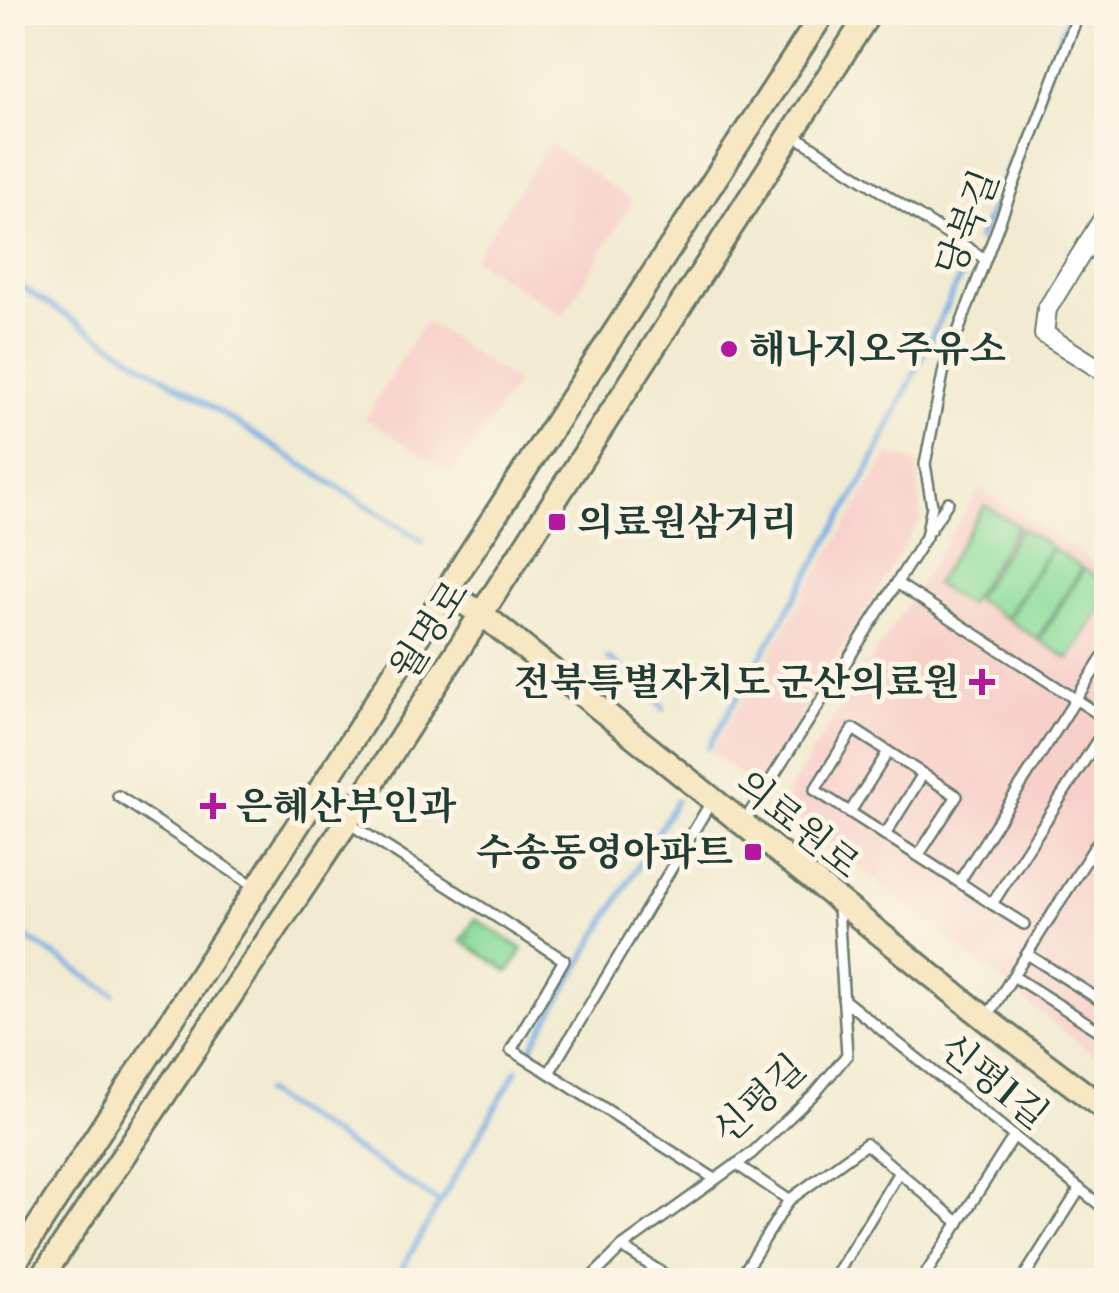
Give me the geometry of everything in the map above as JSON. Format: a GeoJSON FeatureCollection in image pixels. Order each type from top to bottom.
{"type":"FeatureCollection","features":[{"type":"Feature","properties":{"kind":"street","name":"월명로"},"geometry":{"type":"LineString","coordinates":[[12,1267],[824,12]]}},
{"type":"Feature","properties":{"kind":"street","name":"월명로"},"geometry":{"type":"LineString","coordinates":[[40,1280],[347,822],[870,12]]}},
{"type":"Feature","properties":{"kind":"street"},"geometry":{"type":"LineString","coordinates":[[1106,214],[1047,310],[1044,334],[1106,373]]}},
{"type":"Feature","properties":{"kind":"street","name":"의료원로"},"geometry":{"type":"LineString","coordinates":[[446,592],[482,614],[986,1019],[1106,1110]]}},
{"type":"Feature","properties":{"kind":"lane","name":"당북길"},"geometry":{"type":"LineString","coordinates":[[742,824],[926,537],[932,506],[924,464],[944,369],[1079,12]]}},
{"type":"Feature","properties":{"kind":"lane"},"geometry":{"type":"LineString","coordinates":[[792,134],[985,258]]}},
{"type":"Feature","properties":{"kind":"lane"},"geometry":{"type":"LineString","coordinates":[[926,537],[948,502]]}},
{"type":"Feature","properties":{"kind":"lane"},"geometry":{"type":"LineString","coordinates":[[898,584],[1106,719]]}},
{"type":"Feature","properties":{"kind":"lane"},"geometry":{"type":"LineString","coordinates":[[960,882],[1106,652]]}},
{"type":"Feature","properties":{"kind":"lane"},"geometry":{"type":"LineString","coordinates":[[992,904],[1106,726]]}},
{"type":"Feature","properties":{"kind":"lane"},"geometry":{"type":"LineString","coordinates":[[918,856],[956,796],[853,730],[815,790],[1024,924]]}},
{"type":"Feature","properties":{"kind":"lane"},"geometry":{"type":"LineString","coordinates":[[850,812],[888,752]]}},
{"type":"Feature","properties":{"kind":"lane"},"geometry":{"type":"LineString","coordinates":[[884,835],[923,774]]}},
{"type":"Feature","properties":{"kind":"lane"},"geometry":{"type":"LineString","coordinates":[[118,796],[258,888]]}},
{"type":"Feature","properties":{"kind":"lane"},"geometry":{"type":"LineString","coordinates":[[549,1073],[712,800]]}},
{"type":"Feature","properties":{"kind":"lane"},"geometry":{"type":"LineString","coordinates":[[347,822],[564,960],[511,1050],[715,1179]]}},
{"type":"Feature","properties":{"kind":"lane"},"geometry":{"type":"LineString","coordinates":[[986,1019],[1106,829]]}},
{"type":"Feature","properties":{"kind":"lane","name":"신평길"},"geometry":{"type":"LineString","coordinates":[[589,1280],[622,1247],[752,1152],[816,1092],[847,1055],[838,901]]}},
{"type":"Feature","properties":{"kind":"lane"},"geometry":{"type":"LineString","coordinates":[[1027,954],[1106,1004]]}},
{"type":"Feature","properties":{"kind":"lane"},"geometry":{"type":"LineString","coordinates":[[1013,976],[1106,1035]]}},
{"type":"Feature","properties":{"kind":"lane","name":"신평1길"},"geometry":{"type":"LineString","coordinates":[[843,999],[1106,1210]]}},
{"type":"Feature","properties":{"kind":"lane"},"geometry":{"type":"LineString","coordinates":[[922,1280],[1014,1136]]}},
{"type":"Feature","properties":{"kind":"lane"},"geometry":{"type":"LineString","coordinates":[[739,1280],[789,1200],[866,1144],[959,1223]]}},
{"type":"Feature","properties":{"kind":"lane"},"geometry":{"type":"LineString","coordinates":[[736,1164],[789,1200]]}},
{"type":"Feature","properties":{"kind":"lane"},"geometry":{"type":"LineString","coordinates":[[832,1280],[899,1172]]}},
{"type":"Feature","properties":{"kind":"lane"},"geometry":{"type":"LineString","coordinates":[[1022,1280],[1080,1189]]}},
{"type":"Feature","properties":{"kind":"lane"},"geometry":{"type":"LineString","coordinates":[[622,1247],[674,1280]]}},
{"type":"Feature","properties":{"kind":"shaded area"},"geometry":{"type":"Polygon","coordinates":[[[549,144],[633,202],[563,315],[473,259],[549,144]]]}},
{"type":"Feature","properties":{"kind":"shaded area"},"geometry":{"type":"Polygon","coordinates":[[[425,321],[517,383],[452,475],[365,418],[425,321]]]}},
{"type":"Feature","properties":{"kind":"shaded area"},"geometry":{"type":"Polygon","coordinates":[[[889,453],[917,462],[921,519],[757,789],[711,752],[889,453]]]}},
{"type":"Feature","properties":{"kind":"shaded area","name":"전북특별자치도 군산의료원"},"geometry":{"type":"Polygon","coordinates":[[[980,489],[1106,570],[1106,1065],[787,810],[786,794],[980,489]]]}},
{"type":"Feature","properties":{"kind":"green space"},"geometry":{"type":"Polygon","coordinates":[[[985,505],[1018,526],[968,605],[935,584],[985,505]]]}},
{"type":"Feature","properties":{"kind":"green space"},"geometry":{"type":"Polygon","coordinates":[[[1021,528],[1051,547],[1005,618],[975,599],[1021,528]]]}},
{"type":"Feature","properties":{"kind":"green space"},"geometry":{"type":"Polygon","coordinates":[[[1052,548],[1082,568],[1037,639],[1007,619],[1052,548]]]}},
{"type":"Feature","properties":{"kind":"green space"},"geometry":{"type":"Polygon","coordinates":[[[1084,569],[1106,583],[1106,600],[1069,659],[1039,640],[1084,569]]]}},
{"type":"Feature","properties":{"kind":"green space"},"geometry":{"type":"Polygon","coordinates":[[[475,919],[523,949],[509,972],[461,941],[475,919]]]}},
{"type":"Feature","properties":{"kind":"waterway"},"geometry":{"type":"LineString","coordinates":[[978,240],[1038,98],[1069,12]]}},
{"type":"Feature","properties":{"kind":"waterway"},"geometry":{"type":"LineString","coordinates":[[708,748],[865,477],[966,265]]}},
{"type":"Feature","properties":{"kind":"waterway"},"geometry":{"type":"LineString","coordinates":[[12,281],[423,541]]}},
{"type":"Feature","properties":{"kind":"waterway"},"geometry":{"type":"LineString","coordinates":[[608,658],[651,690],[664,709]]}},
{"type":"Feature","properties":{"kind":"waterway"},"geometry":{"type":"LineString","coordinates":[[527,1055],[676,801]]}},
{"type":"Feature","properties":{"kind":"waterway"},"geometry":{"type":"LineString","coordinates":[[12,928],[114,994]]}},
{"type":"Feature","properties":{"kind":"waterway"},"geometry":{"type":"LineString","coordinates":[[395,1280],[517,1070]]}},
{"type":"Feature","properties":{"kind":"waterway"},"geometry":{"type":"LineString","coordinates":[[264,1092],[439,1202]]}},
{"type":"Feature","properties":{"kind":"place","name":"해나지오주유소"},"geometry":{"type":"Point","coordinates":[729,349]}},
{"type":"Feature","properties":{"kind":"place","name":"의료원삼거리"},"geometry":{"type":"Point","coordinates":[557,522]}},
{"type":"Feature","properties":{"kind":"place","name":"전북특별자치도 군산의료원"},"geometry":{"type":"Point","coordinates":[982,682]}},
{"type":"Feature","properties":{"kind":"place","name":"은혜산부인과"},"geometry":{"type":"Point","coordinates":[213,806]}},
{"type":"Feature","properties":{"kind":"place","name":"수송동영아파트"},"geometry":{"type":"Point","coordinates":[753,852]}}]}
